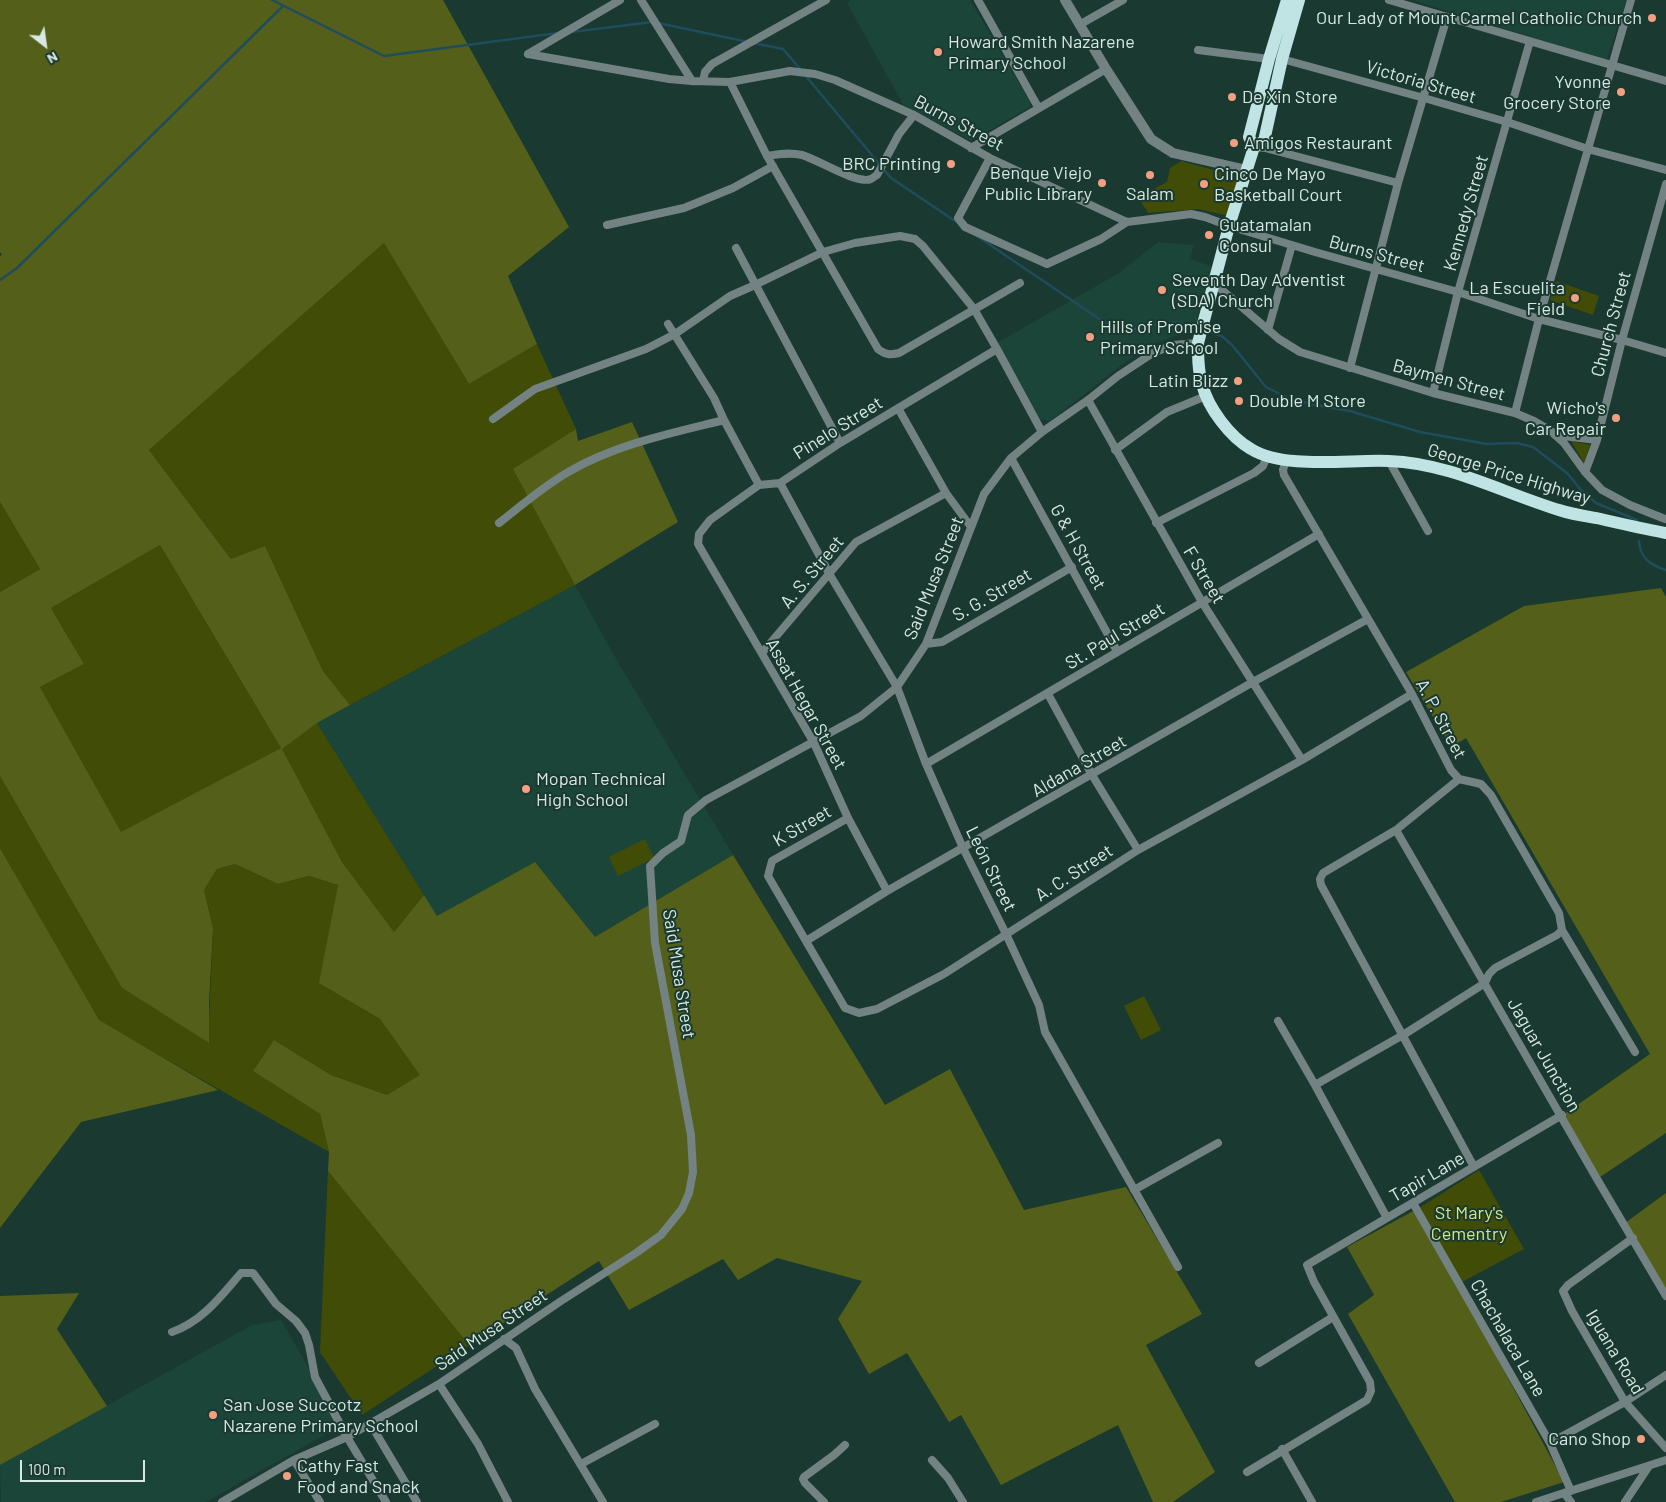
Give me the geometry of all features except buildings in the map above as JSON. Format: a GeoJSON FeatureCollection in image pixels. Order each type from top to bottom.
{"type":"FeatureCollection","features":[{"type":"Feature","properties":{"kind":"highway"},"geometry":{"type":"LineString","coordinates":[[1276,59],[1287,0]]}},
{"type":"Feature","properties":{"kind":"highway"},"geometry":{"type":"LineString","coordinates":[[1276,59],[1299,0]]}},
{"type":"Feature","properties":{"kind":"highway","name":"George Price Highway"},"geometry":{"type":"LineString","coordinates":[[1276,59],[1264,141],[1254,147],[1229,226],[1198,343],[1198,363],[1202,385],[1206,396],[1220,419],[1234,436],[1252,450],[1267,456],[1286,460],[1390,461],[1426,464],[1492,485],[1560,511],[1663,533]]}},
{"type":"Feature","properties":{"kind":"street","name":"Burns Street"},"geometry":{"type":"LineString","coordinates":[[620,0],[528,54],[668,79],[692,81],[730,82],[775,73],[802,71],[835,80],[914,115],[990,158],[1127,222],[1191,214],[1205,216],[1229,226],[1458,292],[1539,319],[1666,353]]}},
{"type":"Feature","properties":{"kind":"street"},"geometry":{"type":"LineString","coordinates":[[642,0],[692,81]]}},
{"type":"Feature","properties":{"kind":"street"},"geometry":{"type":"LineString","coordinates":[[703,81],[705,72],[712,64],[813,3],[826,0]]}},
{"type":"Feature","properties":{"kind":"street"},"geometry":{"type":"LineString","coordinates":[[978,0],[1038,107]]}},
{"type":"Feature","properties":{"kind":"street"},"geometry":{"type":"LineString","coordinates":[[1065,0],[1106,69],[1151,138],[1173,153],[1247,170]]}},
{"type":"Feature","properties":{"kind":"street"},"geometry":{"type":"LineString","coordinates":[[1079,25],[1123,0]]}},
{"type":"Feature","properties":{"kind":"street"},"geometry":{"type":"LineString","coordinates":[[1389,0],[1666,81]]}},
{"type":"Feature","properties":{"kind":"street"},"geometry":{"type":"LineString","coordinates":[[1515,413],[1539,319],[1631,0]]}},
{"type":"Feature","properties":{"kind":"street"},"geometry":{"type":"LineString","coordinates":[[1350,368],[1398,183],[1447,17]]}},
{"type":"Feature","properties":{"kind":"street","name":"Kennedy Street"},"geometry":{"type":"LineString","coordinates":[[1433,393],[1458,292],[1530,41]]}},
{"type":"Feature","properties":{"kind":"street","name":"Victoria Street"},"geometry":{"type":"LineString","coordinates":[[1198,50],[1276,59],[1424,98],[1507,122],[1587,149],[1666,170]]}},
{"type":"Feature","properties":{"kind":"street"},"geometry":{"type":"LineString","coordinates":[[971,148],[1038,107],[1106,69]]}},
{"type":"Feature","properties":{"kind":"street"},"geometry":{"type":"LineString","coordinates":[[730,82],[767,156],[878,349],[884,354],[899,353],[1020,283]]}},
{"type":"Feature","properties":{"kind":"street"},"geometry":{"type":"LineString","coordinates":[[767,156],[793,153],[803,155],[834,170],[864,180],[872,179],[877,175],[899,134],[914,115]]}},
{"type":"Feature","properties":{"kind":"street"},"geometry":{"type":"LineString","coordinates":[[1254,147],[1265,148],[1398,183]]}},
{"type":"Feature","properties":{"kind":"street"},"geometry":{"type":"LineString","coordinates":[[990,158],[958,218],[965,227],[1047,264],[1101,239],[1127,222]]}},
{"type":"Feature","properties":{"kind":"street"},"geometry":{"type":"LineString","coordinates":[[607,224],[684,208],[733,188],[773,166]]}},
{"type":"Feature","properties":{"kind":"street","name":"Church Street"},"geometry":{"type":"LineString","coordinates":[[1585,472],[1597,440],[1622,340],[1666,184]]}},
{"type":"Feature","properties":{"kind":"street"},"geometry":{"type":"LineString","coordinates":[[493,419],[535,389],[646,350],[675,334],[730,296],[823,252],[855,243],[909,236],[923,246],[974,309],[1042,432]]}},
{"type":"Feature","properties":{"kind":"street"},"geometry":{"type":"LineString","coordinates":[[1268,330],[1292,245]]}},
{"type":"Feature","properties":{"kind":"street"},"geometry":{"type":"LineString","coordinates":[[736,248],[840,443]]}},
{"type":"Feature","properties":{"kind":"street","name":"Baymen Street"},"geometry":{"type":"LineString","coordinates":[[1215,284],[1268,330],[1300,352],[1433,393],[1515,413],[1543,425],[1572,452],[1595,484],[1612,496],[1665,516]]}},
{"type":"Feature","properties":{"kind":"street"},"geometry":{"type":"LineString","coordinates":[[668,324],[714,398],[760,485]]}},
{"type":"Feature","properties":{"kind":"street","name":"Said Musa Street"},"geometry":{"type":"LineString","coordinates":[[222,1502],[294,1460],[347,1437],[439,1384],[661,1235],[682,1209],[689,1193],[693,1172],[691,1135],[655,943],[650,866],[663,853],[681,841],[688,815],[706,800],[861,716],[897,687],[926,644],[984,494],[1011,458],[1042,432],[1088,400],[1118,376],[1153,353],[1173,345],[1198,343]]}},
{"type":"Feature","properties":{"kind":"street","name":"Pinelo Street"},"geometry":{"type":"LineString","coordinates":[[699,534],[710,520],[760,485],[780,483],[840,443],[997,349]]}},
{"type":"Feature","properties":{"kind":"street"},"geometry":{"type":"LineString","coordinates":[[1115,450],[1167,412],[1206,396]]}},
{"type":"Feature","properties":{"kind":"street","name":"F Street"},"geometry":{"type":"LineString","coordinates":[[1088,400],[1202,602],[1302,760]]}},
{"type":"Feature","properties":{"kind":"street"},"geometry":{"type":"LineString","coordinates":[[898,408],[946,493],[971,527]]}},
{"type":"Feature","properties":{"kind":"street"},"geometry":{"type":"LineString","coordinates":[[499,523],[571,470],[617,450],[679,431],[724,420]]}},
{"type":"Feature","properties":{"kind":"street"},"geometry":{"type":"LineString","coordinates":[[1555,435],[1597,440]]}},
{"type":"Feature","properties":{"kind":"street"},"geometry":{"type":"LineString","coordinates":[[1156,522],[1254,473],[1263,466],[1267,456]]}},
{"type":"Feature","properties":{"kind":"street","name":"G & H Street"},"geometry":{"type":"LineString","coordinates":[[1011,458],[1117,651]]}},
{"type":"Feature","properties":{"kind":"street","name":"A. P. Street"},"geometry":{"type":"LineString","coordinates":[[1286,460],[1284,475],[1412,694],[1452,770],[1459,779],[1480,784],[1491,795],[1559,913],[1562,930],[1635,1052]]}},
{"type":"Feature","properties":{"kind":"street"},"geometry":{"type":"LineString","coordinates":[[1390,461],[1428,531]]}},
{"type":"Feature","properties":{"kind":"street","name":"León Street"},"geometry":{"type":"LineString","coordinates":[[780,483],[830,575],[897,687],[926,764],[963,848],[1039,1005],[1045,1032],[1178,1267]]}},
{"type":"Feature","properties":{"kind":"street","name":"A. S. Street"},"geometry":{"type":"LineString","coordinates":[[762,653],[856,542],[946,493]]}},
{"type":"Feature","properties":{"kind":"street"},"geometry":{"type":"LineString","coordinates":[[1663,533],[1665,516]]}},
{"type":"Feature","properties":{"kind":"street","name":"Assat Hegar Street"},"geometry":{"type":"LineString","coordinates":[[699,534],[698,544],[814,743],[848,818],[887,891]]}},
{"type":"Feature","properties":{"kind":"street","name":"St. Paul Street"},"geometry":{"type":"LineString","coordinates":[[926,764],[1318,534]]}},
{"type":"Feature","properties":{"kind":"street","name":"S. G. Street"},"geometry":{"type":"LineString","coordinates":[[926,644],[942,642],[1072,568]]}},
{"type":"Feature","properties":{"kind":"street","name":"Aldana Street"},"geometry":{"type":"LineString","coordinates":[[806,941],[887,891],[1368,618]]}},
{"type":"Feature","properties":{"kind":"street"},"geometry":{"type":"LineString","coordinates":[[1048,694],[1092,775],[1138,850]]}},
{"type":"Feature","properties":{"kind":"street","name":"A. C. Street"},"geometry":{"type":"LineString","coordinates":[[772,861],[768,876],[845,1008],[859,1013],[877,1009],[944,974],[1138,850],[1302,760],[1412,694]]}},
{"type":"Feature","properties":{"kind":"street"},"geometry":{"type":"LineString","coordinates":[[1459,779],[1396,830],[1323,873],[1320,879],[1321,885],[1474,1167]]}},
{"type":"Feature","properties":{"kind":"street","name":"K Street"},"geometry":{"type":"LineString","coordinates":[[772,861],[848,818]]}},
{"type":"Feature","properties":{"kind":"street","name":"Jaguar Junction"},"geometry":{"type":"LineString","coordinates":[[1396,830],[1666,1296]]}},
{"type":"Feature","properties":{"kind":"street"},"geometry":{"type":"LineString","coordinates":[[1315,1086],[1403,1035],[1485,983],[1489,974],[1495,968],[1557,935],[1562,930]]}},
{"type":"Feature","properties":{"kind":"street"},"geometry":{"type":"LineString","coordinates":[[1278,1021],[1387,1218]]}},
{"type":"Feature","properties":{"kind":"street","name":"Tapir Lane"},"geometry":{"type":"LineString","coordinates":[[1333,1317],[1307,1265],[1562,1115]]}},
{"type":"Feature","properties":{"kind":"street"},"geometry":{"type":"LineString","coordinates":[[1134,1190],[1218,1143]]}},
{"type":"Feature","properties":{"kind":"street","name":"Chachalaca Lane"},"geometry":{"type":"LineString","coordinates":[[1413,1203],[1550,1443],[1571,1502]]}},
{"type":"Feature","properties":{"kind":"street","name":"Iguana Road"},"geometry":{"type":"LineString","coordinates":[[1632,1238],[1568,1285],[1563,1291],[1572,1311],[1625,1402],[1666,1448]]}},
{"type":"Feature","properties":{"kind":"street"},"geometry":{"type":"LineString","coordinates":[[172,1332],[185,1328],[206,1311],[241,1273],[253,1274],[276,1304],[296,1321],[305,1333],[315,1377],[347,1437],[386,1502]]}},
{"type":"Feature","properties":{"kind":"street"},"geometry":{"type":"LineString","coordinates":[[1247,1472],[1282,1449],[1367,1400],[1372,1391],[1370,1382],[1333,1317],[1259,1362]]}},
{"type":"Feature","properties":{"kind":"street"},"geometry":{"type":"LineString","coordinates":[[504,1339],[516,1348],[535,1389],[582,1464],[603,1502]]}},
{"type":"Feature","properties":{"kind":"street"},"geometry":{"type":"LineString","coordinates":[[1550,1443],[1625,1402],[1666,1375]]}},
{"type":"Feature","properties":{"kind":"street"},"geometry":{"type":"LineString","coordinates":[[439,1384],[478,1444],[508,1502]]}},
{"type":"Feature","properties":{"kind":"street"},"geometry":{"type":"LineString","coordinates":[[370,1424],[417,1502]]}},
{"type":"Feature","properties":{"kind":"street"},"geometry":{"type":"LineString","coordinates":[[582,1464],[655,1424]]}},
{"type":"Feature","properties":{"kind":"street"},"geometry":{"type":"LineString","coordinates":[[824,1502],[804,1483],[803,1479],[829,1460],[845,1444]]}},
{"type":"Feature","properties":{"kind":"street"},"geometry":{"type":"LineString","coordinates":[[1282,1449],[1312,1502]]}},
{"type":"Feature","properties":{"kind":"street"},"geometry":{"type":"LineString","coordinates":[[294,1460],[320,1502]]}},
{"type":"Feature","properties":{"kind":"street"},"geometry":{"type":"LineString","coordinates":[[932,1460],[948,1478],[962,1502]]}},
{"type":"Feature","properties":{"kind":"street"},"geometry":{"type":"LineString","coordinates":[[1536,1502],[1666,1460]]}},
{"type":"Feature","properties":{"kind":"street"},"geometry":{"type":"LineString","coordinates":[[1625,1502],[1650,1466]]}},
{"type":"Feature","properties":{"kind":"shaded area","name":"Howard Smith Nazarene Primary School"},"geometry":{"type":"Polygon","coordinates":[[[851,0],[970,0],[1030,102],[1030,107],[971,141],[903,104],[847,3],[851,0]]]}},
{"type":"Feature","properties":{"kind":"shaded area"},"geometry":{"type":"Polygon","coordinates":[[[1412,0],[1626,0],[1607,60],[1412,0]]]}},
{"type":"Feature","properties":{"kind":"shaded area","name":"Hills of Promise Primary School"},"geometry":{"type":"Polygon","coordinates":[[[1158,242],[1194,245],[1190,259],[1213,267],[1196,323],[1188,331],[1149,346],[1050,421],[1039,419],[997,343],[1119,273],[1158,242]]]}},
{"type":"Feature","properties":{"kind":"shaded area","name":"Mopan Technical High School"},"geometry":{"type":"Polygon","coordinates":[[[575,585],[615,657],[733,855],[595,937],[535,862],[437,916],[317,723],[575,585]]]}},
{"type":"Feature","properties":{"kind":"shaded area","name":"San Jose Succotz Nazarene Primary School"},"geometry":{"type":"Polygon","coordinates":[[[281,1320],[342,1425],[206,1502],[1,1502],[0,1465],[252,1325],[281,1320]]]}},
{"type":"Feature","properties":{"kind":"green space"},"geometry":{"type":"Polygon","coordinates":[[[0,0],[443,0],[569,227],[508,276],[537,344],[469,384],[384,243],[149,450],[231,559],[265,546],[323,671],[350,705],[317,723],[282,749],[342,862],[394,932],[424,895],[437,916],[535,862],[595,937],[733,855],[885,1105],[950,1069],[1024,1210],[1126,1187],[1202,1314],[1146,1345],[1215,1472],[1173,1502],[1153,1502],[1118,1425],[1001,1485],[961,1415],[949,1422],[907,1353],[869,1374],[838,1319],[862,1281],[777,1258],[738,1280],[723,1259],[629,1310],[599,1261],[469,1345],[328,1171],[329,1152],[320,1114],[253,1071],[274,1040],[331,1075],[387,1095],[420,1075],[380,1019],[319,983],[338,885],[309,876],[278,884],[235,864],[217,869],[204,890],[213,928],[209,1043],[122,988],[0,776],[0,592],[40,569],[0,502],[0,256],[2,255],[0,252],[0,0]],[[160,545],[51,608],[84,664],[40,687],[121,832],[281,748],[160,545]]]}},
{"type":"Feature","properties":{"kind":"green space"},"geometry":{"type":"Polygon","coordinates":[[[1181,161],[1238,177],[1229,216],[1198,209],[1148,213],[1138,197],[1167,182],[1170,168],[1181,161]]]}},
{"type":"Feature","properties":{"kind":"green space"},"geometry":{"type":"Polygon","coordinates":[[[384,243],[469,384],[537,344],[576,429],[514,470],[575,585],[350,705],[323,671],[265,546],[232,560],[149,450],[384,243]]]}},
{"type":"Feature","properties":{"kind":"green space","name":"La Escuelita Field"},"geometry":{"type":"Polygon","coordinates":[[[1556,281],[1599,296],[1593,315],[1550,300],[1556,281]]]}},
{"type":"Feature","properties":{"kind":"green space"},"geometry":{"type":"Polygon","coordinates":[[[632,422],[678,522],[575,585],[513,469],[576,429],[578,441],[632,422]]]}},
{"type":"Feature","properties":{"kind":"green space"},"geometry":{"type":"Polygon","coordinates":[[[1571,441],[1590,445],[1584,463],[1571,441]]]}},
{"type":"Feature","properties":{"kind":"green space"},"geometry":{"type":"Polygon","coordinates":[[[0,502],[40,569],[0,592],[0,502]]]}},
{"type":"Feature","properties":{"kind":"green space"},"geometry":{"type":"Polygon","coordinates":[[[160,545],[281,748],[121,833],[40,687],[84,664],[51,608],[160,545]]]}},
{"type":"Feature","properties":{"kind":"green space"},"geometry":{"type":"Polygon","coordinates":[[[1661,588],[1666,597],[1666,1133],[1600,1177],[1563,1115],[1650,1054],[1466,738],[1451,747],[1406,672],[1524,606],[1661,588]]]}},
{"type":"Feature","properties":{"kind":"green space"},"geometry":{"type":"Polygon","coordinates":[[[317,723],[424,895],[394,932],[342,862],[281,748],[317,723]]]}},
{"type":"Feature","properties":{"kind":"green space"},"geometry":{"type":"Polygon","coordinates":[[[0,776],[122,988],[208,1042],[213,928],[204,890],[217,869],[235,864],[278,884],[309,876],[338,885],[320,983],[380,1019],[421,1075],[387,1095],[331,1075],[274,1040],[253,1071],[320,1114],[329,1152],[99,1021],[0,848],[0,776]]]}},
{"type":"Feature","properties":{"kind":"green space"},"geometry":{"type":"Polygon","coordinates":[[[645,839],[654,858],[618,876],[609,857],[645,839]]]}},
{"type":"Feature","properties":{"kind":"green space"},"geometry":{"type":"Polygon","coordinates":[[[0,848],[99,1020],[218,1090],[81,1122],[0,1228],[0,848]]]}},
{"type":"Feature","properties":{"kind":"green space"},"geometry":{"type":"Polygon","coordinates":[[[1144,996],[1161,1030],[1141,1040],[1124,1006],[1144,996]]]}},
{"type":"Feature","properties":{"kind":"green space","name":"St Mary's Cementry"},"geometry":{"type":"Polygon","coordinates":[[[1479,1170],[1524,1249],[1462,1282],[1419,1208],[1479,1170]]]}},
{"type":"Feature","properties":{"kind":"green space"},"geometry":{"type":"Polygon","coordinates":[[[328,1171],[469,1345],[362,1415],[320,1352],[328,1171]]]}},
{"type":"Feature","properties":{"kind":"green space"},"geometry":{"type":"Polygon","coordinates":[[[1666,1193],[1666,1289],[1625,1223],[1666,1193]]]}},
{"type":"Feature","properties":{"kind":"green space"},"geometry":{"type":"Polygon","coordinates":[[[1417,1209],[1564,1482],[1501,1502],[1455,1502],[1348,1314],[1374,1295],[1347,1247],[1417,1209]]]}},
{"type":"Feature","properties":{"kind":"green space"},"geometry":{"type":"Polygon","coordinates":[[[79,1293],[57,1329],[107,1406],[0,1465],[0,1296],[79,1293]]]}},
{"type":"Feature","properties":{"kind":"waterway"},"geometry":{"type":"LineString","coordinates":[[272,0],[384,56],[558,33]]}},
{"type":"Feature","properties":{"kind":"waterway"},"geometry":{"type":"LineString","coordinates":[[0,280],[17,268],[283,6]]}},
{"type":"Feature","properties":{"kind":"waterway"},"geometry":{"type":"LineString","coordinates":[[571,32],[652,22]]}},
{"type":"Feature","properties":{"kind":"waterway"},"geometry":{"type":"LineString","coordinates":[[658,23],[748,42]]}},
{"type":"Feature","properties":{"kind":"waterway"},"geometry":{"type":"LineString","coordinates":[[753,43],[783,49],[802,71]]}},
{"type":"Feature","properties":{"kind":"waterway"},"geometry":{"type":"LineString","coordinates":[[805,75],[891,178],[958,223]]}},
{"type":"Feature","properties":{"kind":"waterway"},"geometry":{"type":"LineString","coordinates":[[977,236],[1120,333],[1167,323],[1195,326]]}},
{"type":"Feature","properties":{"kind":"waterway"},"geometry":{"type":"LineString","coordinates":[[1210,332],[1223,337],[1232,345],[1266,387],[1290,399],[1350,411],[1420,432],[1487,444],[1517,443],[1533,447],[1567,473],[1581,490],[1596,503],[1637,520]]}},
{"type":"Feature","properties":{"kind":"waterway"},"geometry":{"type":"LineString","coordinates":[[1639,541],[1641,552],[1647,560],[1655,566],[1666,570]]}},
{"type":"Feature","properties":{"kind":"place","name":"Our Lady of Mount Carmel Catholic Church"},"geometry":{"type":"Point","coordinates":[1652,18]}},
{"type":"Feature","properties":{"kind":"place","name":"Howard Smith Nazarene Primary School"},"geometry":{"type":"Point","coordinates":[938,52]}},
{"type":"Feature","properties":{"kind":"place","name":"Yvonne Grocery Store"},"geometry":{"type":"Point","coordinates":[1621,92]}},
{"type":"Feature","properties":{"kind":"place","name":"De Xin Store"},"geometry":{"type":"Point","coordinates":[1232,97]}},
{"type":"Feature","properties":{"kind":"place","name":"Amigos Restaurant"},"geometry":{"type":"Point","coordinates":[1234,143]}},
{"type":"Feature","properties":{"kind":"place","name":"BRC Printing"},"geometry":{"type":"Point","coordinates":[951,164]}},
{"type":"Feature","properties":{"kind":"place","name":"Salam"},"geometry":{"type":"Point","coordinates":[1150,175]}},
{"type":"Feature","properties":{"kind":"place","name":"Benque Viejo Public Library"},"geometry":{"type":"Point","coordinates":[1102,183]}},
{"type":"Feature","properties":{"kind":"place","name":"Cinco De Mayo Basketball Court"},"geometry":{"type":"Point","coordinates":[1204,184]}},
{"type":"Feature","properties":{"kind":"place","name":"Guatamalan Consul"},"geometry":{"type":"Point","coordinates":[1209,235]}},
{"type":"Feature","properties":{"kind":"place","name":"Seventh Day Adventist (SDA) Church"},"geometry":{"type":"Point","coordinates":[1162,290]}},
{"type":"Feature","properties":{"kind":"place","name":"La Escuelita Field"},"geometry":{"type":"Point","coordinates":[1575,298]}},
{"type":"Feature","properties":{"kind":"place","name":"Hills of Promise Primary School"},"geometry":{"type":"Point","coordinates":[1090,337]}},
{"type":"Feature","properties":{"kind":"place","name":"Latin Blizz"},"geometry":{"type":"Point","coordinates":[1238,381]}},
{"type":"Feature","properties":{"kind":"place","name":"Double M Store"},"geometry":{"type":"Point","coordinates":[1239,401]}},
{"type":"Feature","properties":{"kind":"place","name":"Wicho's Car Repair"},"geometry":{"type":"Point","coordinates":[1616,418]}},
{"type":"Feature","properties":{"kind":"place","name":"Mopan Technical High School"},"geometry":{"type":"Point","coordinates":[526,789]}},
{"type":"Feature","properties":{"kind":"place","name":"San Jose Succotz Nazarene Primary School"},"geometry":{"type":"Point","coordinates":[213,1415]}},
{"type":"Feature","properties":{"kind":"place","name":"Cano Shop"},"geometry":{"type":"Point","coordinates":[1641,1439]}},
{"type":"Feature","properties":{"kind":"place","name":"Cathy Fast Food and Snack"},"geometry":{"type":"Point","coordinates":[287,1476]}}]}
